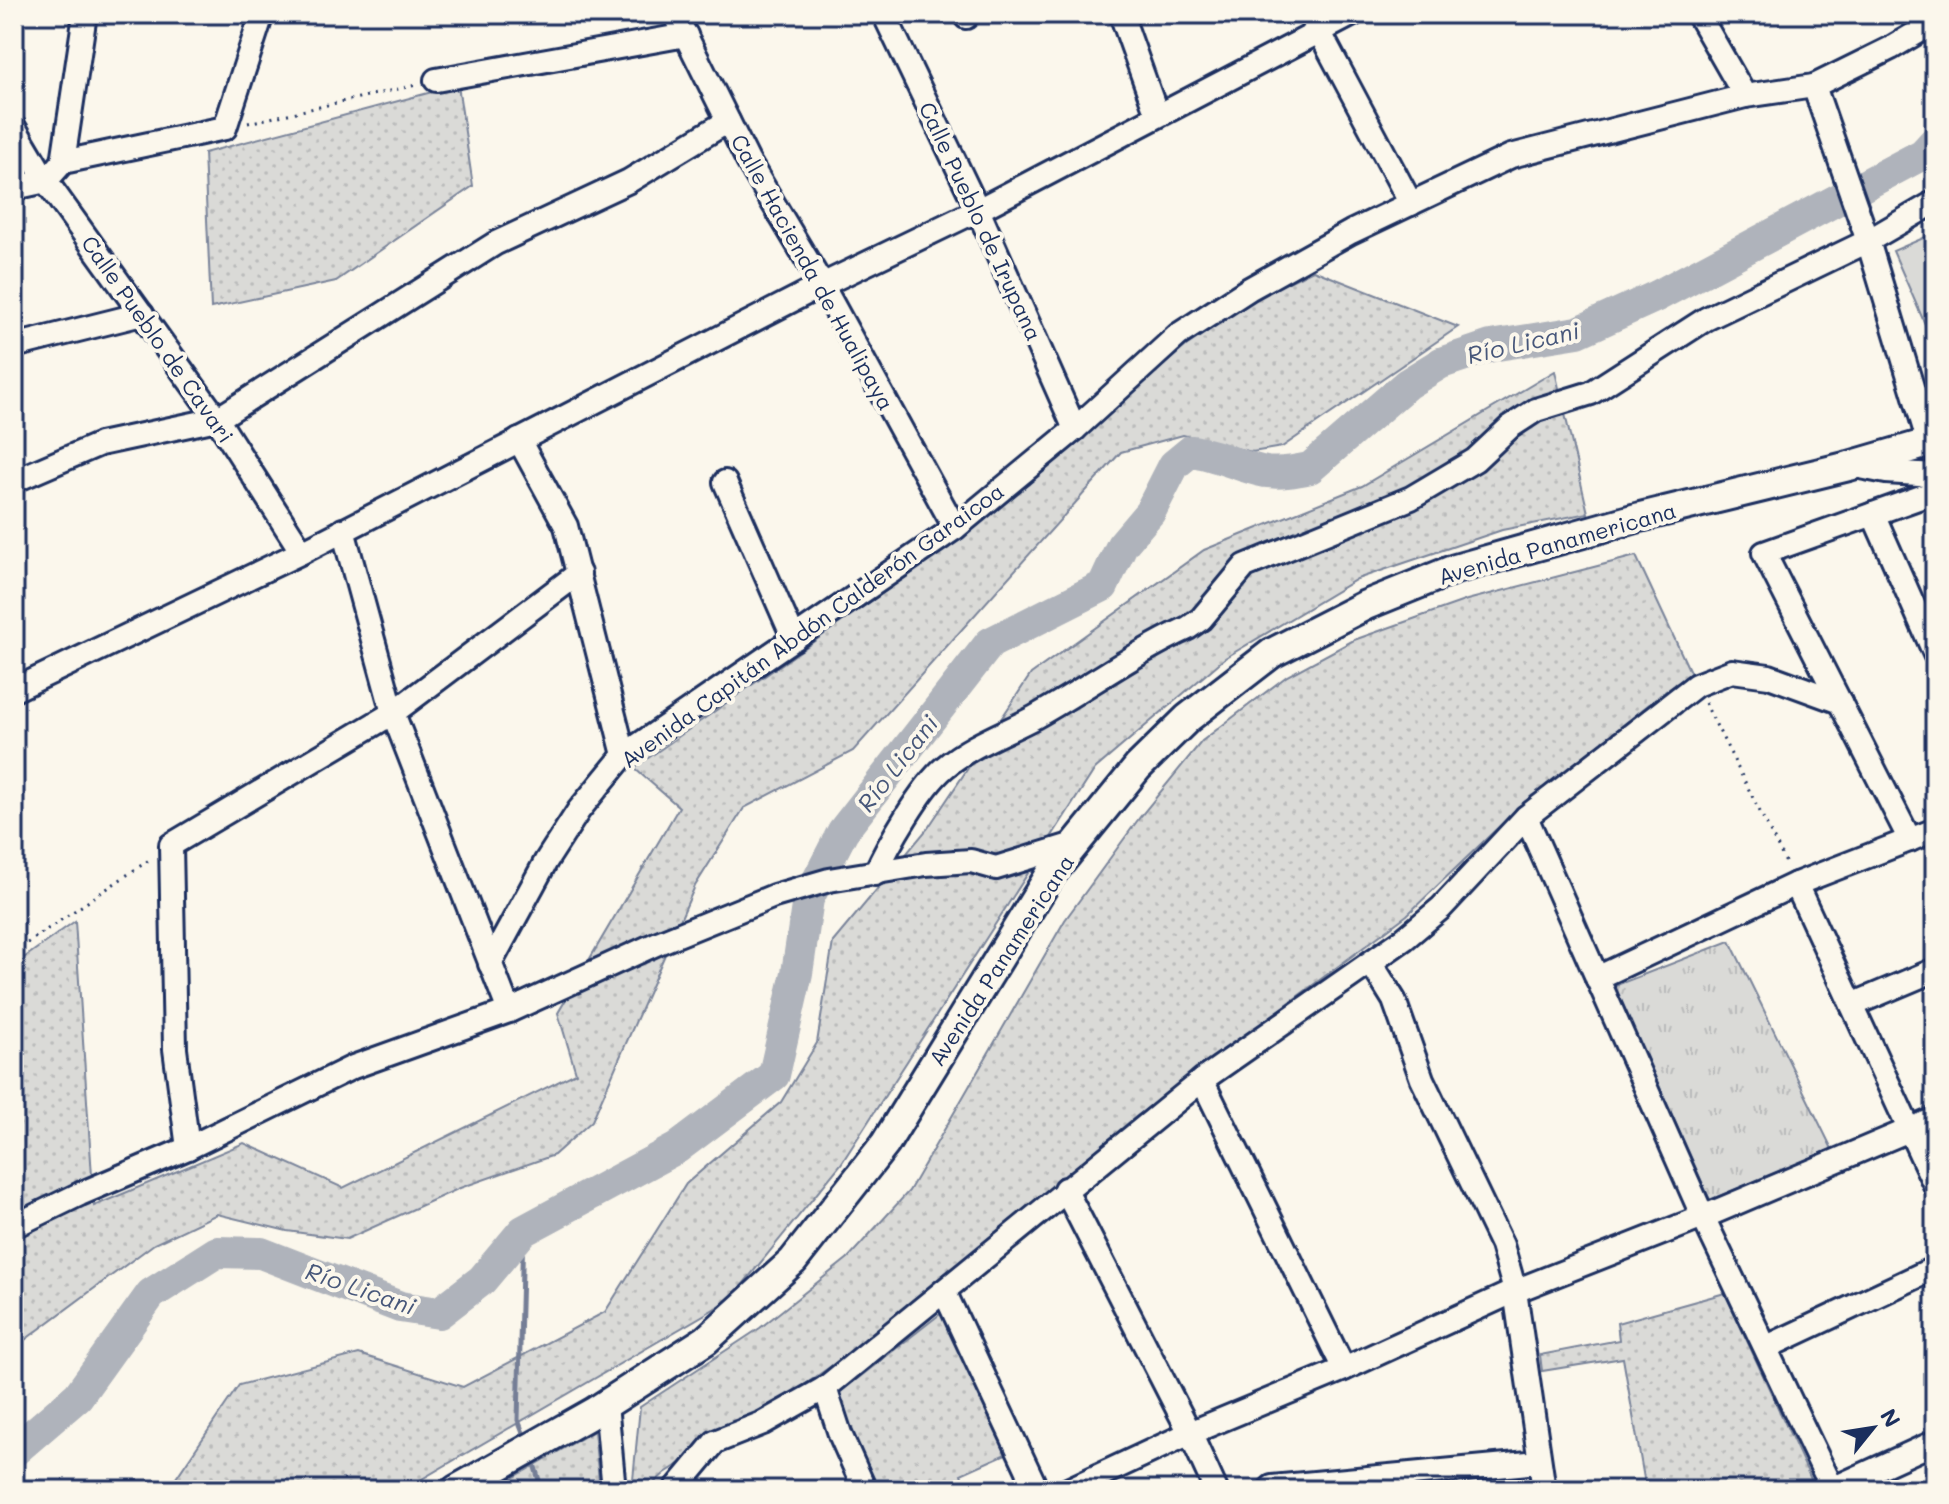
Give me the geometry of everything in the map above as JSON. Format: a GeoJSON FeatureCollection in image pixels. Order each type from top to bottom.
{"type":"FeatureCollection","features":[{"type":"Feature","properties":{"kind":"main road","name":"Avenida Panamericana"},"geometry":{"type":"LineString","coordinates":[[456,1490],[606,1404],[706,1340],[793,1261],[885,1144],[1050,875],[1138,767],[1188,718],[1272,653],[1366,605],[1455,569],[1640,517],[1849,466],[1932,442]]}},
{"type":"Feature","properties":{"kind":"street"},"geometry":{"type":"LineString","coordinates":[[14,188],[46,181],[63,162],[85,14]]}},
{"type":"Feature","properties":{"kind":"street"},"geometry":{"type":"LineString","coordinates":[[63,162],[225,128],[262,14]]}},
{"type":"Feature","properties":{"kind":"street","name":"Calle Hacienda de Hualipaya"},"geometry":{"type":"LineString","coordinates":[[675,14],[748,161],[822,285],[955,528]]}},
{"type":"Feature","properties":{"kind":"street","name":"Calle Pueblo de Irupana"},"geometry":{"type":"LineString","coordinates":[[884,14],[978,210],[1075,429]]}},
{"type":"Feature","properties":{"kind":"street"},"geometry":{"type":"LineString","coordinates":[[1121,14],[1157,115]]}},
{"type":"Feature","properties":{"kind":"street"},"geometry":{"type":"LineString","coordinates":[[14,690],[302,552],[822,285],[978,210],[1157,115],[1313,22],[1353,14]]}},
{"type":"Feature","properties":{"kind":"street"},"geometry":{"type":"LineString","coordinates":[[1698,14],[1745,96]]}},
{"type":"Feature","properties":{"kind":"street"},"geometry":{"type":"LineString","coordinates":[[1313,22],[1411,204]]}},
{"type":"Feature","properties":{"kind":"street","name":"Avenida Capitán Abdón Calderón Garaicoa"},"geometry":{"type":"LineString","coordinates":[[490,964],[546,861],[579,810],[624,755],[955,528],[1075,429],[1178,335],[1249,289],[1351,232],[1511,156],[1745,96],[1814,86],[1891,48],[1935,22]]}},
{"type":"Feature","properties":{"kind":"street"},"geometry":{"type":"LineString","coordinates":[[436,80],[686,35]]}},
{"type":"Feature","properties":{"kind":"street"},"geometry":{"type":"LineString","coordinates":[[1814,86],[1868,241],[1932,442]]}},
{"type":"Feature","properties":{"kind":"street"},"geometry":{"type":"LineString","coordinates":[[14,481],[100,444],[217,419],[496,243],[629,181],[728,121]]}},
{"type":"Feature","properties":{"kind":"street","name":"Calle Pueblo de Cavari"},"geometry":{"type":"LineString","coordinates":[[14,127],[46,181],[217,419],[302,552]]}},
{"type":"Feature","properties":{"kind":"street"},"geometry":{"type":"LineString","coordinates":[[875,874],[888,845],[927,785],[944,768],[1097,677],[1188,628],[1201,619],[1245,566],[1411,498],[1475,460],[1510,427],[1536,410],[1591,393],[1706,319],[1868,241],[1935,202]]}},
{"type":"Feature","properties":{"kind":"street"},"geometry":{"type":"LineString","coordinates":[[14,346],[142,314]]}},
{"type":"Feature","properties":{"kind":"street"},"geometry":{"type":"LineString","coordinates":[[519,440],[566,526],[624,755]]}},
{"type":"Feature","properties":{"kind":"street"},"geometry":{"type":"LineString","coordinates":[[1849,466],[1935,475]]}},
{"type":"Feature","properties":{"kind":"street"},"geometry":{"type":"LineString","coordinates":[[725,482],[794,639]]}},
{"type":"Feature","properties":{"kind":"street"},"geometry":{"type":"LineString","coordinates":[[1910,840],[1764,553],[1935,492]]}},
{"type":"Feature","properties":{"kind":"street"},"geometry":{"type":"LineString","coordinates":[[1873,514],[1935,654]]}},
{"type":"Feature","properties":{"kind":"street"},"geometry":{"type":"LineString","coordinates":[[343,530],[393,713],[509,1011]]}},
{"type":"Feature","properties":{"kind":"street"},"geometry":{"type":"LineString","coordinates":[[188,1148],[175,1049],[171,845],[393,713],[579,573]]}},
{"type":"Feature","properties":{"kind":"street"},"geometry":{"type":"LineString","coordinates":[[675,1490],[715,1442],[763,1423],[825,1388],[1202,1080],[1404,939],[1441,908],[1526,817],[1696,685],[1732,671],[1769,676],[1840,702]]}},
{"type":"Feature","properties":{"kind":"street"},"geometry":{"type":"LineString","coordinates":[[1526,817],[1703,1217],[1832,1489],[1935,1442]]}},
{"type":"Feature","properties":{"kind":"street"},"geometry":{"type":"LineString","coordinates":[[1597,978],[1796,884],[1935,830]]}},
{"type":"Feature","properties":{"kind":"street"},"geometry":{"type":"LineString","coordinates":[[14,1226],[188,1148],[353,1067],[509,1011],[658,943],[774,896],[829,880],[926,864],[971,861],[996,868],[1077,843]]}},
{"type":"Feature","properties":{"kind":"street"},"geometry":{"type":"LineString","coordinates":[[1796,884],[1935,1185]]}},
{"type":"Feature","properties":{"kind":"street"},"geometry":{"type":"LineString","coordinates":[[1371,963],[1394,1000],[1422,1079],[1502,1245],[1515,1291],[1544,1490]]}},
{"type":"Feature","properties":{"kind":"street"},"geometry":{"type":"LineString","coordinates":[[1852,1005],[1935,970]]}},
{"type":"Feature","properties":{"kind":"street"},"geometry":{"type":"LineString","coordinates":[[1202,1080],[1344,1369]]}},
{"type":"Feature","properties":{"kind":"street"},"geometry":{"type":"LineString","coordinates":[[1068,1490],[1190,1433],[1344,1369],[1515,1291],[1703,1217],[1935,1119]]}},
{"type":"Feature","properties":{"kind":"street"},"geometry":{"type":"LineString","coordinates":[[1065,1189],[1216,1490]]}},
{"type":"Feature","properties":{"kind":"street"},"geometry":{"type":"LineString","coordinates":[[1767,1347],[1935,1268]]}},
{"type":"Feature","properties":{"kind":"street"},"geometry":{"type":"LineString","coordinates":[[944,1291],[1037,1490]]}},
{"type":"Feature","properties":{"kind":"street"},"geometry":{"type":"LineString","coordinates":[[825,1388],[840,1434],[865,1490]]}},
{"type":"Feature","properties":{"kind":"street"},"geometry":{"type":"LineString","coordinates":[[606,1404],[614,1490]]}},
{"type":"Feature","properties":{"kind":"street"},"geometry":{"type":"LineString","coordinates":[[1269,1490],[1272,1487],[1539,1462]]}},
{"type":"Feature","properties":{"kind":"path"},"geometry":{"type":"LineString","coordinates":[[225,128],[436,80]]}},
{"type":"Feature","properties":{"kind":"path"},"geometry":{"type":"LineString","coordinates":[[1696,685],[1796,884]]}},
{"type":"Feature","properties":{"kind":"path"},"geometry":{"type":"LineString","coordinates":[[14,952],[171,845]]}},
{"type":"Feature","properties":{"kind":"green space"},"geometry":{"type":"Polygon","coordinates":[[[458,85],[473,186],[336,281],[211,308],[204,153],[458,85]]]}},
{"type":"Feature","properties":{"kind":"green space"},"geometry":{"type":"Polygon","coordinates":[[[1935,233],[1935,347],[1893,251],[1935,233]]]}},
{"type":"Feature","properties":{"kind":"green space"},"geometry":{"type":"Polygon","coordinates":[[[1313,270],[1458,327],[1282,447],[1252,452],[1183,435],[1121,452],[853,751],[744,808],[695,886],[592,1121],[554,1155],[460,1188],[347,1239],[287,1231],[217,1214],[154,1244],[14,1348],[14,965],[75,921],[94,1206],[244,1143],[343,1188],[576,1073],[558,1013],[679,807],[634,768],[972,530],[1186,346],[1258,297],[1313,270]]]}},
{"type":"Feature","properties":{"kind":"green space"},"geometry":{"type":"Polygon","coordinates":[[[1555,371],[1588,513],[1502,530],[1357,579],[1225,658],[1095,769],[841,1164],[731,1299],[403,1490],[160,1490],[176,1478],[239,1385],[359,1354],[463,1387],[605,1312],[686,1184],[781,1102],[817,1043],[833,942],[928,828],[1031,674],[1204,550],[1362,486],[1555,371]]]}},
{"type":"Feature","properties":{"kind":"green space"},"geometry":{"type":"Polygon","coordinates":[[[1636,556],[1691,674],[1510,816],[1407,915],[1133,1119],[893,1322],[803,1386],[665,1473],[646,1490],[632,1490],[640,1407],[760,1328],[848,1258],[909,1191],[1065,920],[1140,817],[1202,741],[1287,676],[1354,640],[1467,600],[1636,556]]]}},
{"type":"Feature","properties":{"kind":"green space"},"geometry":{"type":"Polygon","coordinates":[[[1730,941],[1832,1149],[1710,1200],[1614,986],[1730,941]]]}},
{"type":"Feature","properties":{"kind":"green space"},"geometry":{"type":"Polygon","coordinates":[[[1725,1293],[1816,1490],[1646,1490],[1623,1358],[1542,1371],[1540,1355],[1619,1340],[1617,1323],[1725,1293]]]}},
{"type":"Feature","properties":{"kind":"green space"},"geometry":{"type":"Polygon","coordinates":[[[944,1311],[1008,1453],[961,1474],[967,1490],[875,1490],[838,1394],[944,1311]]]}},
{"type":"Feature","properties":{"kind":"green space"},"geometry":{"type":"Polygon","coordinates":[[[594,1431],[600,1490],[492,1490],[594,1431]]]}},
{"type":"Feature","properties":{"kind":"waterway","name":"Río Licani"},"geometry":{"type":"LineString","coordinates":[[14,1451],[78,1396],[151,1294],[217,1252],[261,1253],[400,1307],[439,1313],[482,1280],[523,1231],[677,1148],[774,1075],[797,973],[808,899],[843,831],[990,643],[1103,586],[1122,545],[1150,512],[1174,465],[1191,451],[1266,472],[1310,468],[1407,384],[1441,363],[1491,346],[1578,332],[1657,296],[1923,154],[1935,141]]}},
{"type":"Feature","properties":{"kind":"waterway"},"geometry":{"type":"LineString","coordinates":[[523,1231],[518,1420],[523,1433]]}},
{"type":"Feature","properties":{"kind":"waterway"},"geometry":{"type":"LineString","coordinates":[[534,1464],[542,1490]]}}]}
